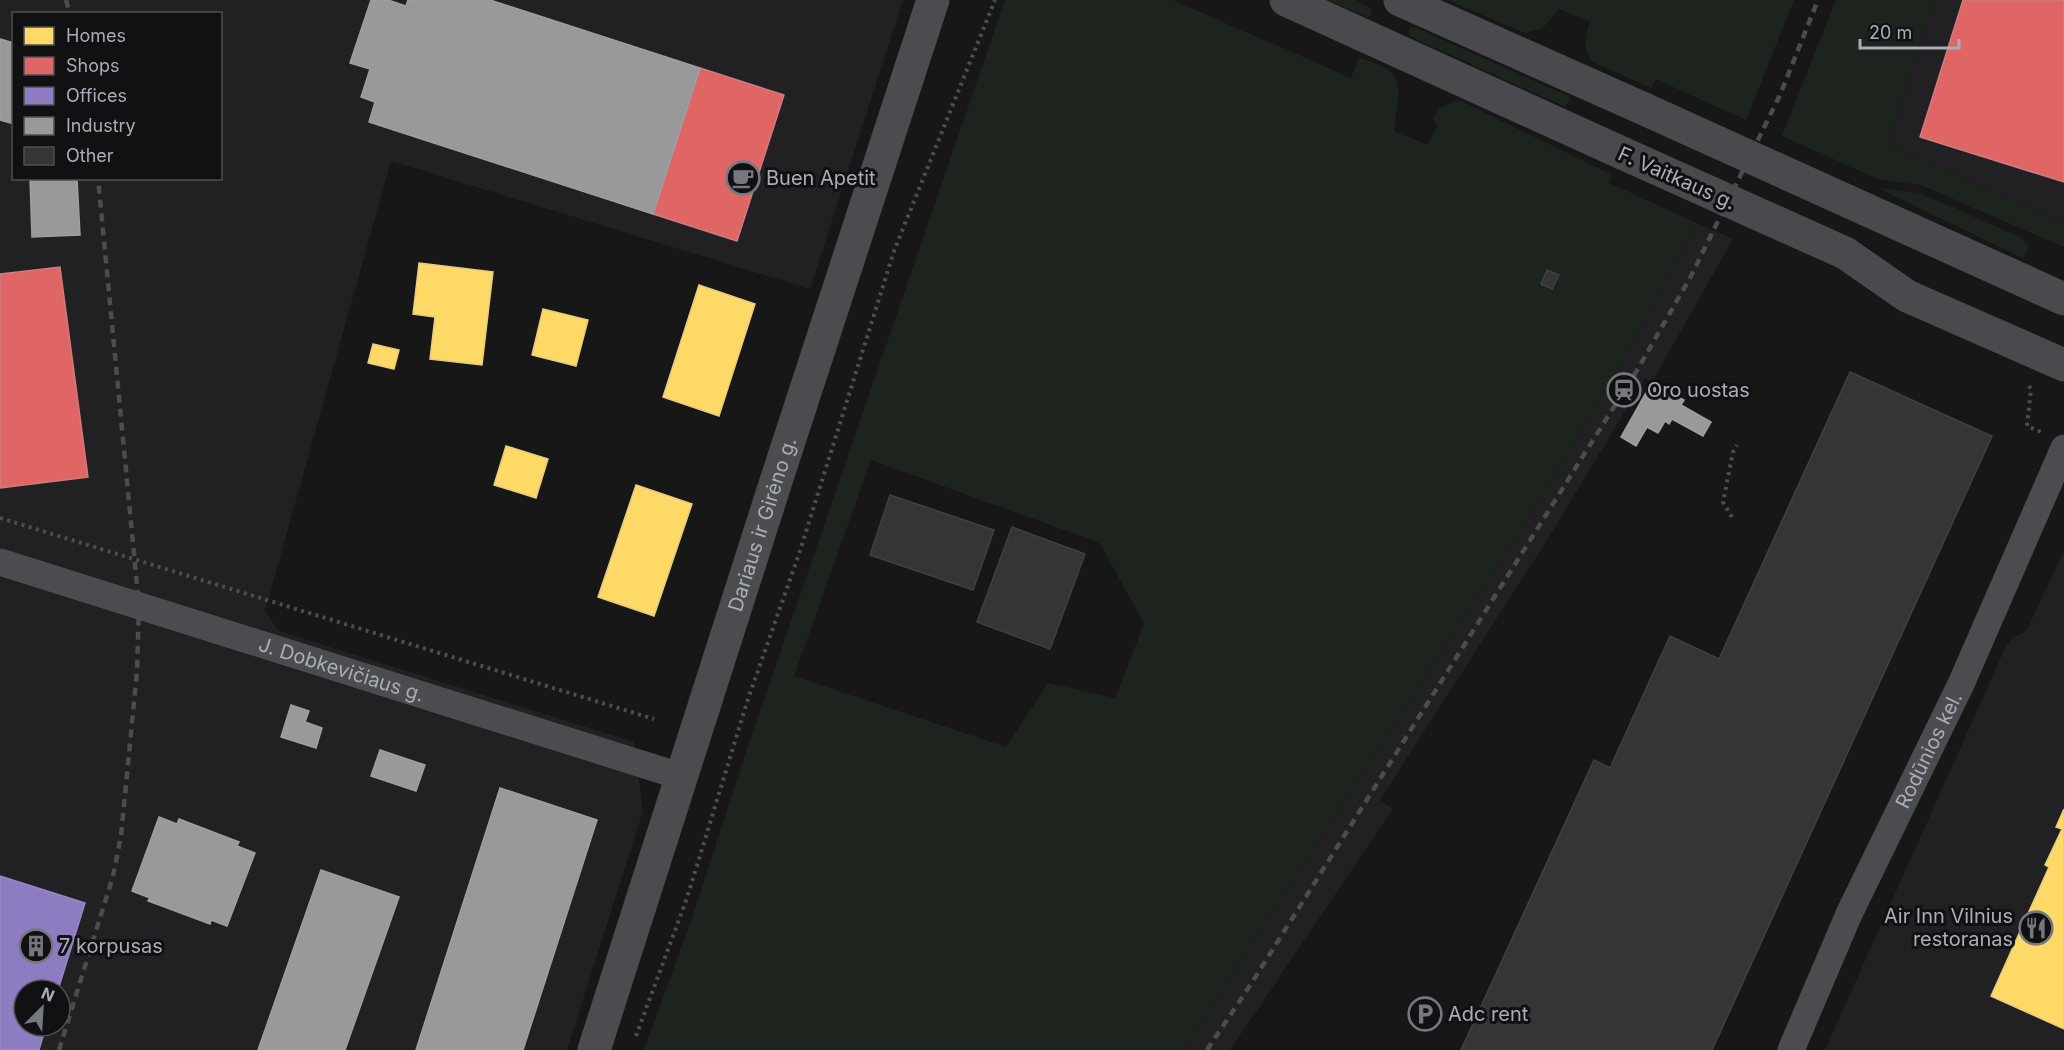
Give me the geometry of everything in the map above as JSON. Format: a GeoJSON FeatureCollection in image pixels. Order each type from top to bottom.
{"type":"FeatureCollection","features":[{"type":"Feature","properties":{"kind":"main road","name":"F. Vaitkaus g."},"geometry":{"type":"LineString","coordinates":[[1286,0],[1845,253],[1908,296],[2064,365]]}},
{"type":"Feature","properties":{"kind":"main road"},"geometry":{"type":"LineString","coordinates":[[1400,0],[2064,299]]}},
{"type":"Feature","properties":{"kind":"street","name":"Dariaus ir Girėno g."},"geometry":{"type":"LineString","coordinates":[[594,1050],[933,0]]}},
{"type":"Feature","properties":{"kind":"street","name":"Rodūnios kel."},"geometry":{"type":"LineString","coordinates":[[1791,1050],[1854,904],[1960,684],[2055,441]]}},
{"type":"Feature","properties":{"kind":"street","name":"J. Dobkevičiaus g."},"geometry":{"type":"LineString","coordinates":[[0,562],[683,777]]}},
{"type":"Feature","properties":{"kind":"path"},"geometry":{"type":"LineString","coordinates":[[635,1039],[687,898],[748,699],[799,554],[894,251],[995,0]]}},
{"type":"Feature","properties":{"kind":"path"},"geometry":{"type":"LineString","coordinates":[[2026,382],[2031,389],[2027,426],[2055,441]]}},
{"type":"Feature","properties":{"kind":"path"},"geometry":{"type":"LineString","coordinates":[[1732,517],[1723,502],[1733,452],[1737,445]]}},
{"type":"Feature","properties":{"kind":"path"},"geometry":{"type":"LineString","coordinates":[[0,518],[654,719]]}},
{"type":"Feature","properties":{"kind":"shaded area"},"geometry":{"type":"Polygon","coordinates":[[[0,0],[903,0],[810,289],[391,161],[265,611],[279,631],[634,742],[643,811],[567,1050],[0,1050],[0,0]]]}},
{"type":"Feature","properties":{"kind":"shaded area"},"geometry":{"type":"Polygon","coordinates":[[[1005,0],[1173,0],[1351,78],[1359,58],[1376,63],[1387,69],[1398,83],[1394,131],[1428,145],[1437,126],[1433,118],[1438,111],[1444,106],[1461,101],[1612,175],[1609,183],[1697,223],[1633,342],[1547,489],[1183,1050],[644,1050],[692,918],[745,755],[1005,0]],[[871,460],[794,676],[1006,747],[1048,683],[1115,698],[1144,624],[1100,543],[871,460]]]}},
{"type":"Feature","properties":{"kind":"shaded area"},"geometry":{"type":"Polygon","coordinates":[[[1328,0],[1354,0],[1371,8],[1372,11],[1367,17],[1328,0]]]}},
{"type":"Feature","properties":{"kind":"shaded area"},"geometry":{"type":"Polygon","coordinates":[[[1448,0],[1794,0],[1746,120],[1656,79],[1651,88],[1592,62],[1587,52],[1586,42],[1590,22],[1559,9],[1543,28],[1525,33],[1448,0]]]}},
{"type":"Feature","properties":{"kind":"shaded area"},"geometry":{"type":"Polygon","coordinates":[[[1836,0],[1934,0],[1888,145],[2064,222],[2064,247],[1921,185],[1878,179],[1782,136],[1836,0]]]}},
{"type":"Feature","properties":{"kind":"shaded area"},"geometry":{"type":"Polygon","coordinates":[[[1934,0],[2064,0],[2064,222],[1888,145],[1934,0]]]}},
{"type":"Feature","properties":{"kind":"shaded area"},"geometry":{"type":"Polygon","coordinates":[[[1414,27],[1568,96],[1570,100],[1565,107],[1409,36],[1409,29],[1414,27]]]}},
{"type":"Feature","properties":{"kind":"shaded area"},"geometry":{"type":"Polygon","coordinates":[[[1878,188],[1920,193],[2022,238],[2029,245],[2024,259],[1878,188]]]}},
{"type":"Feature","properties":{"kind":"shaded area"},"geometry":{"type":"Polygon","coordinates":[[[1697,223],[1733,239],[1652,382],[1645,378],[1549,537],[1380,800],[1393,809],[1230,1050],[1183,1050],[1547,489],[1633,342],[1697,223]]]}},
{"type":"Feature","properties":{"kind":"shaded area"},"geometry":{"type":"Polygon","coordinates":[[[2064,550],[2064,1050],[1825,1050],[2006,646],[2012,638],[2022,634],[2028,628],[2064,550]]]}},
{"type":"Feature","properties":{"kind":"building: Homes"},"geometry":{"type":"Polygon","coordinates":[[[419,263],[493,272],[482,365],[430,359],[435,317],[413,314],[419,263]]]}},
{"type":"Feature","properties":{"kind":"building: Homes"},"geometry":{"type":"Polygon","coordinates":[[[699,285],[755,304],[719,416],[663,397],[699,285]]]}},
{"type":"Feature","properties":{"kind":"building: Homes"},"geometry":{"type":"Polygon","coordinates":[[[543,309],[588,320],[576,366],[532,355],[543,309]]]}},
{"type":"Feature","properties":{"kind":"building: Homes"},"geometry":{"type":"Polygon","coordinates":[[[373,344],[399,350],[394,369],[368,363],[373,344]]]}},
{"type":"Feature","properties":{"kind":"building: Homes"},"geometry":{"type":"Polygon","coordinates":[[[506,446],[548,459],[536,498],[494,485],[506,446]]]}},
{"type":"Feature","properties":{"kind":"building: Homes"},"geometry":{"type":"Polygon","coordinates":[[[636,485],[692,504],[654,616],[598,597],[636,485]]]}},
{"type":"Feature","properties":{"kind":"building: Homes"},"geometry":{"type":"Polygon","coordinates":[[[2064,809],[2064,1029],[1991,996],[2049,867],[2045,865],[2062,829],[2056,827],[2064,809]]]}},
{"type":"Feature","properties":{"kind":"building: Shops"},"geometry":{"type":"Polygon","coordinates":[[[1963,0],[2064,0],[2064,182],[1920,137],[1963,0]]]}},
{"type":"Feature","properties":{"kind":"building: Shops"},"geometry":{"type":"Polygon","coordinates":[[[700,68],[784,95],[737,241],[653,214],[700,68]]]}},
{"type":"Feature","properties":{"kind":"building: Shops"},"geometry":{"type":"Polygon","coordinates":[[[60,267],[88,477],[0,488],[0,274],[60,267]]]}},
{"type":"Feature","properties":{"kind":"building: Offices","name":"7 korpusas"},"geometry":{"type":"Polygon","coordinates":[[[0,876],[85,903],[62,978],[12,978],[12,1038],[42,1038],[39,1050],[0,1050],[0,876]]]}},
{"type":"Feature","properties":{"kind":"building: Industry"},"geometry":{"type":"Polygon","coordinates":[[[371,0],[388,0],[406,6],[408,0],[490,0],[700,68],[653,214],[369,122],[375,102],[361,97],[370,69],[350,63],[371,0]]]}},
{"type":"Feature","properties":{"kind":"building: Industry"},"geometry":{"type":"Polygon","coordinates":[[[0,39],[12,42],[12,123],[0,120],[0,39]]]}},
{"type":"Feature","properties":{"kind":"building: Industry"},"geometry":{"type":"Polygon","coordinates":[[[30,180],[77,180],[80,235],[32,237],[30,180]]]}},
{"type":"Feature","properties":{"kind":"building: Industry","name":"Oro uostas"},"geometry":{"type":"Polygon","coordinates":[[[1652,382],[1684,400],[1681,405],[1711,422],[1703,436],[1672,419],[1669,424],[1665,421],[1658,433],[1647,427],[1636,446],[1621,437],[1652,382]]]}},
{"type":"Feature","properties":{"kind":"building: Industry"},"geometry":{"type":"Polygon","coordinates":[[[291,705],[309,711],[305,722],[322,728],[316,748],[281,737],[291,705]]]}},
{"type":"Feature","properties":{"kind":"building: Industry"},"geometry":{"type":"Polygon","coordinates":[[[380,750],[425,765],[416,791],[371,776],[380,750]]]}},
{"type":"Feature","properties":{"kind":"building: Industry"},"geometry":{"type":"Polygon","coordinates":[[[500,788],[597,820],[523,1050],[416,1050],[500,788]]]}},
{"type":"Feature","properties":{"kind":"building: Industry"},"geometry":{"type":"Polygon","coordinates":[[[159,817],[177,824],[179,819],[239,842],[237,846],[255,853],[227,926],[211,920],[210,924],[148,901],[150,898],[132,891],[159,817]]]}},
{"type":"Feature","properties":{"kind":"building: Industry"},"geometry":{"type":"Polygon","coordinates":[[[321,870],[399,897],[345,1050],[258,1050],[321,870]]]}},
{"type":"Feature","properties":{"kind":"building: Other"},"geometry":{"type":"Polygon","coordinates":[[[1547,270],[1559,275],[1552,289],[1541,284],[1547,270]]]}},
{"type":"Feature","properties":{"kind":"building: Other"},"geometry":{"type":"Polygon","coordinates":[[[1850,372],[1992,436],[1712,1050],[1461,1050],[1594,760],[1610,768],[1670,636],[1719,659],[1850,372]]]}},
{"type":"Feature","properties":{"kind":"building: Other"},"geometry":{"type":"Polygon","coordinates":[[[890,495],[994,530],[973,590],[870,555],[890,495]]]}},
{"type":"Feature","properties":{"kind":"building: Other"},"geometry":{"type":"Polygon","coordinates":[[[1012,527],[1085,554],[1050,649],[977,622],[1012,527]]]}},
{"type":"Feature","properties":{"kind":"railway"},"geometry":{"type":"LineString","coordinates":[[66,0],[69,12]]}},
{"type":"Feature","properties":{"kind":"railway"},"geometry":{"type":"LineString","coordinates":[[1207,1050],[1251,984],[1639,367],[1691,276],[1780,95],[1818,0]]}},
{"type":"Feature","properties":{"kind":"railway"},"geometry":{"type":"LineString","coordinates":[[59,1050],[113,876],[121,836],[137,671],[139,606],[98,180]]}},
{"type":"Feature","properties":{"kind":"place","name":"Buen Apetit"},"geometry":{"type":"Point","coordinates":[743,178]}},
{"type":"Feature","properties":{"kind":"place","name":"Oro uostas"},"geometry":{"type":"Point","coordinates":[1624,390]}},
{"type":"Feature","properties":{"kind":"place","name":"Air Inn Vilnius restoranas"},"geometry":{"type":"Point","coordinates":[2036,928]}},
{"type":"Feature","properties":{"kind":"place","name":"7 korpusas"},"geometry":{"type":"Point","coordinates":[36,946]}},
{"type":"Feature","properties":{"kind":"place","name":"Adc rent"},"geometry":{"type":"Point","coordinates":[1425,1014]}}]}
